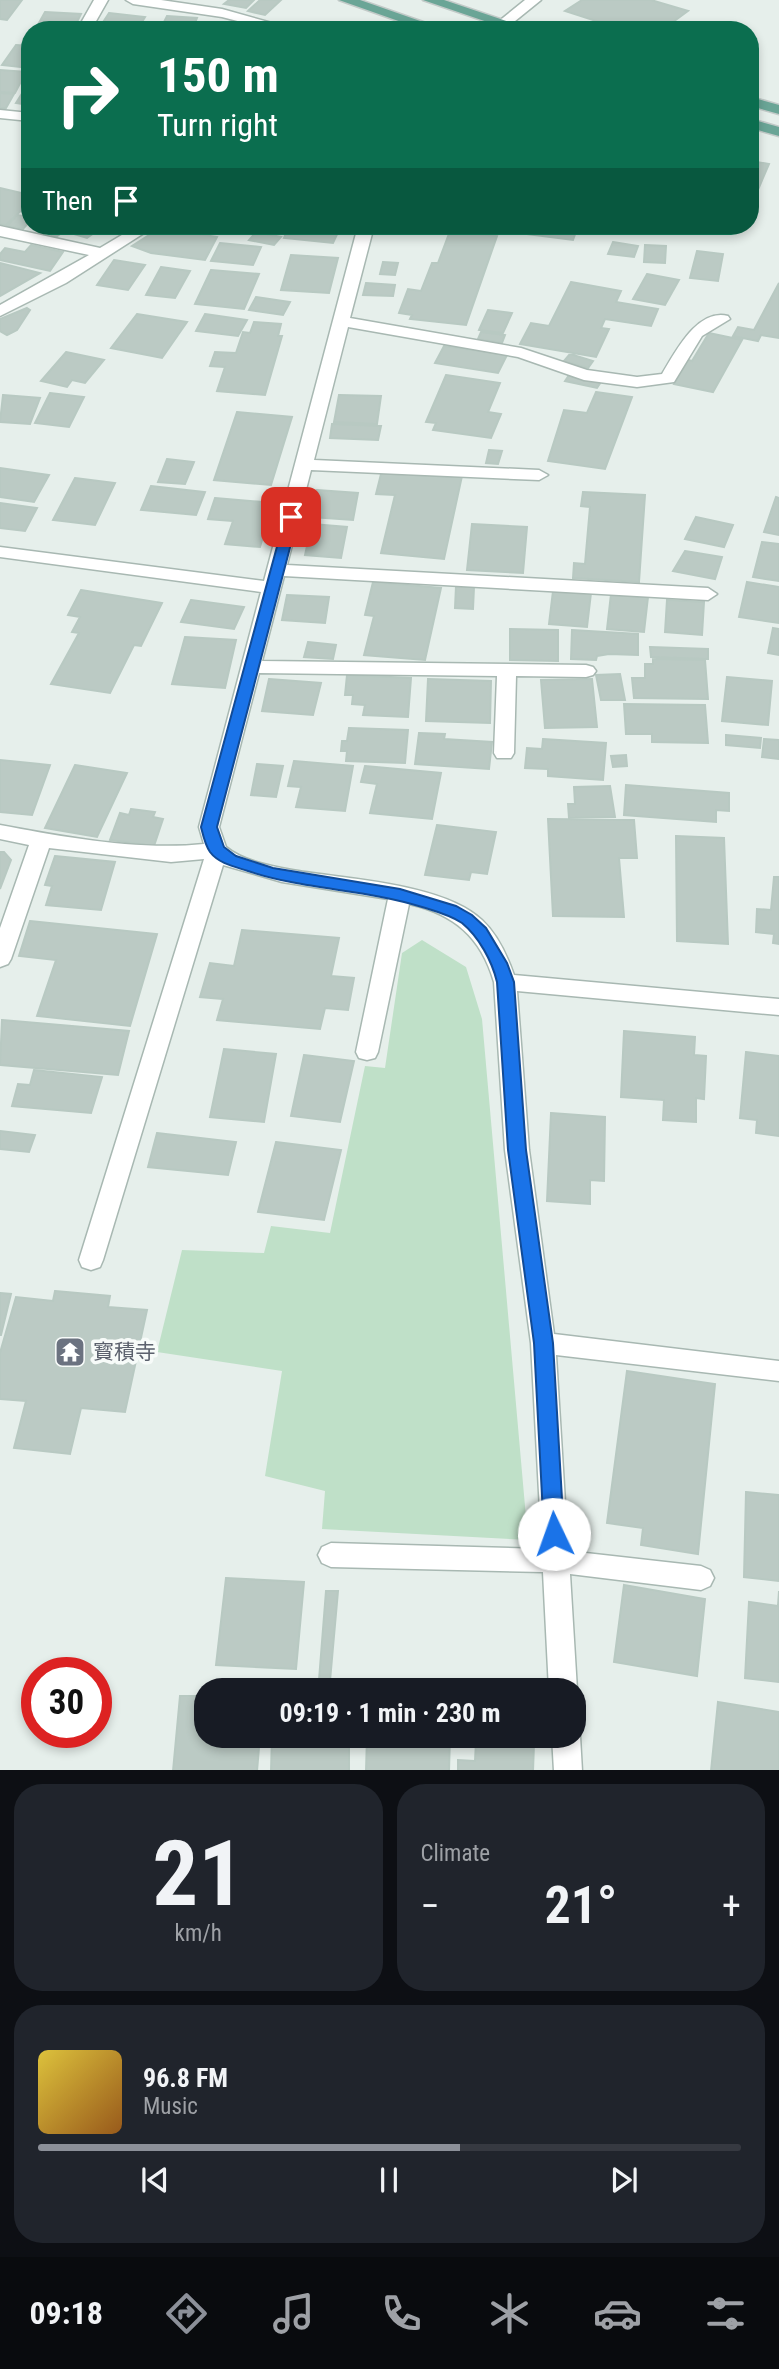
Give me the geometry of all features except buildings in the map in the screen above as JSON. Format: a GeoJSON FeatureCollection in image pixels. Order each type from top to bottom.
{"type":"FeatureCollection","features":[{"type":"Feature","properties":{"kind":"main road"},"geometry":{"type":"LineString","coordinates":[[346,0],[411,21]]}},
{"type":"Feature","properties":{"kind":"main road"},"geometry":{"type":"LineString","coordinates":[[430,0],[486,21]]}},
{"type":"Feature","properties":{"kind":"main road"},"geometry":{"type":"LineString","coordinates":[[759,104],[779,110]]}},
{"type":"Feature","properties":{"kind":"main road"},"geometry":{"type":"LineString","coordinates":[[759,126],[779,132]]}},
{"type":"Feature","properties":{"kind":"street"},"geometry":{"type":"LineString","coordinates":[[89,21],[101,0]]}},
{"type":"Feature","properties":{"kind":"street"},"geometry":{"type":"LineString","coordinates":[[133,0],[222,13],[254,21]]}},
{"type":"Feature","properties":{"kind":"street"},"geometry":{"type":"LineString","coordinates":[[506,21],[534,0]]}},
{"type":"Feature","properties":{"kind":"street"},"geometry":{"type":"LineString","coordinates":[[0,114],[21,116]]}},
{"type":"Feature","properties":{"kind":"street"},"geometry":{"type":"LineString","coordinates":[[0,231],[100,253]]}},
{"type":"Feature","properties":{"kind":"street"},"geometry":{"type":"LineString","coordinates":[[0,311],[60,280],[131,235]]}},
{"type":"Feature","properties":{"kind":"street"},"geometry":{"type":"LineString","coordinates":[[364,235],[276,579],[209,827],[217,850],[231,860],[271,873],[400,894],[450,910],[467,919],[491,946],[502,967],[517,1150],[543,1343],[562,1678]]}},
{"type":"Feature","properties":{"kind":"street"},"geometry":{"type":"LineString","coordinates":[[342,321],[521,353],[584,375],[637,382],[668,378],[696,333],[722,319]]}},
{"type":"Feature","properties":{"kind":"street"},"geometry":{"type":"LineString","coordinates":[[305,465],[539,475]]}},
{"type":"Feature","properties":{"kind":"street"},"geometry":{"type":"LineString","coordinates":[[0,552],[276,579],[708,594]]}},
{"type":"Feature","properties":{"kind":"street"},"geometry":{"type":"LineString","coordinates":[[253,667],[586,671]]}},
{"type":"Feature","properties":{"kind":"street"},"geometry":{"type":"LineString","coordinates":[[504,753],[507,670]]}},
{"type":"Feature","properties":{"kind":"street"},"geometry":{"type":"LineString","coordinates":[[0,832],[41,840],[171,855],[217,850]]}},
{"type":"Feature","properties":{"kind":"street"},"geometry":{"type":"LineString","coordinates":[[0,959],[41,840]]}},
{"type":"Feature","properties":{"kind":"street"},"geometry":{"type":"LineString","coordinates":[[91,1260],[217,850]]}},
{"type":"Feature","properties":{"kind":"street"},"geometry":{"type":"LineString","coordinates":[[367,1052],[400,894]]}},
{"type":"Feature","properties":{"kind":"street"},"geometry":{"type":"LineString","coordinates":[[505,982],[779,1007]]}},
{"type":"Feature","properties":{"kind":"street"},"geometry":{"type":"LineString","coordinates":[[543,1343],[779,1371]]}},
{"type":"Feature","properties":{"kind":"street"},"geometry":{"type":"LineString","coordinates":[[331,1555],[556,1561],[701,1578]]}},
{"type":"Feature","properties":{"kind":"street"},"geometry":{"type":"LineString","coordinates":[[567,1748],[568,1770]]}},
{"type":"Feature","properties":{"kind":"green space"},"geometry":{"type":"Polygon","coordinates":[[[422,940],[466,967],[482,1019],[528,1540],[322,1529],[325,1491],[265,1476],[282,1371],[157,1352],[182,1250],[264,1253],[271,1226],[330,1233],[365,1066],[385,1068],[402,953],[422,940]]]}},
{"type":"Feature","properties":{"kind":"place","name":"寳積寺"},"geometry":{"type":"Point","coordinates":[70,1352]}},
{"type":"Feature","properties":{"kind":"route"},"geometry":{"type":"LineString","coordinates":[[291,517],[209,827],[212,839],[217,850],[231,860],[271,873],[400,894],[450,910],[467,919],[480,932],[502,967],[517,1150],[543,1343],[554,1534]]}}]}
